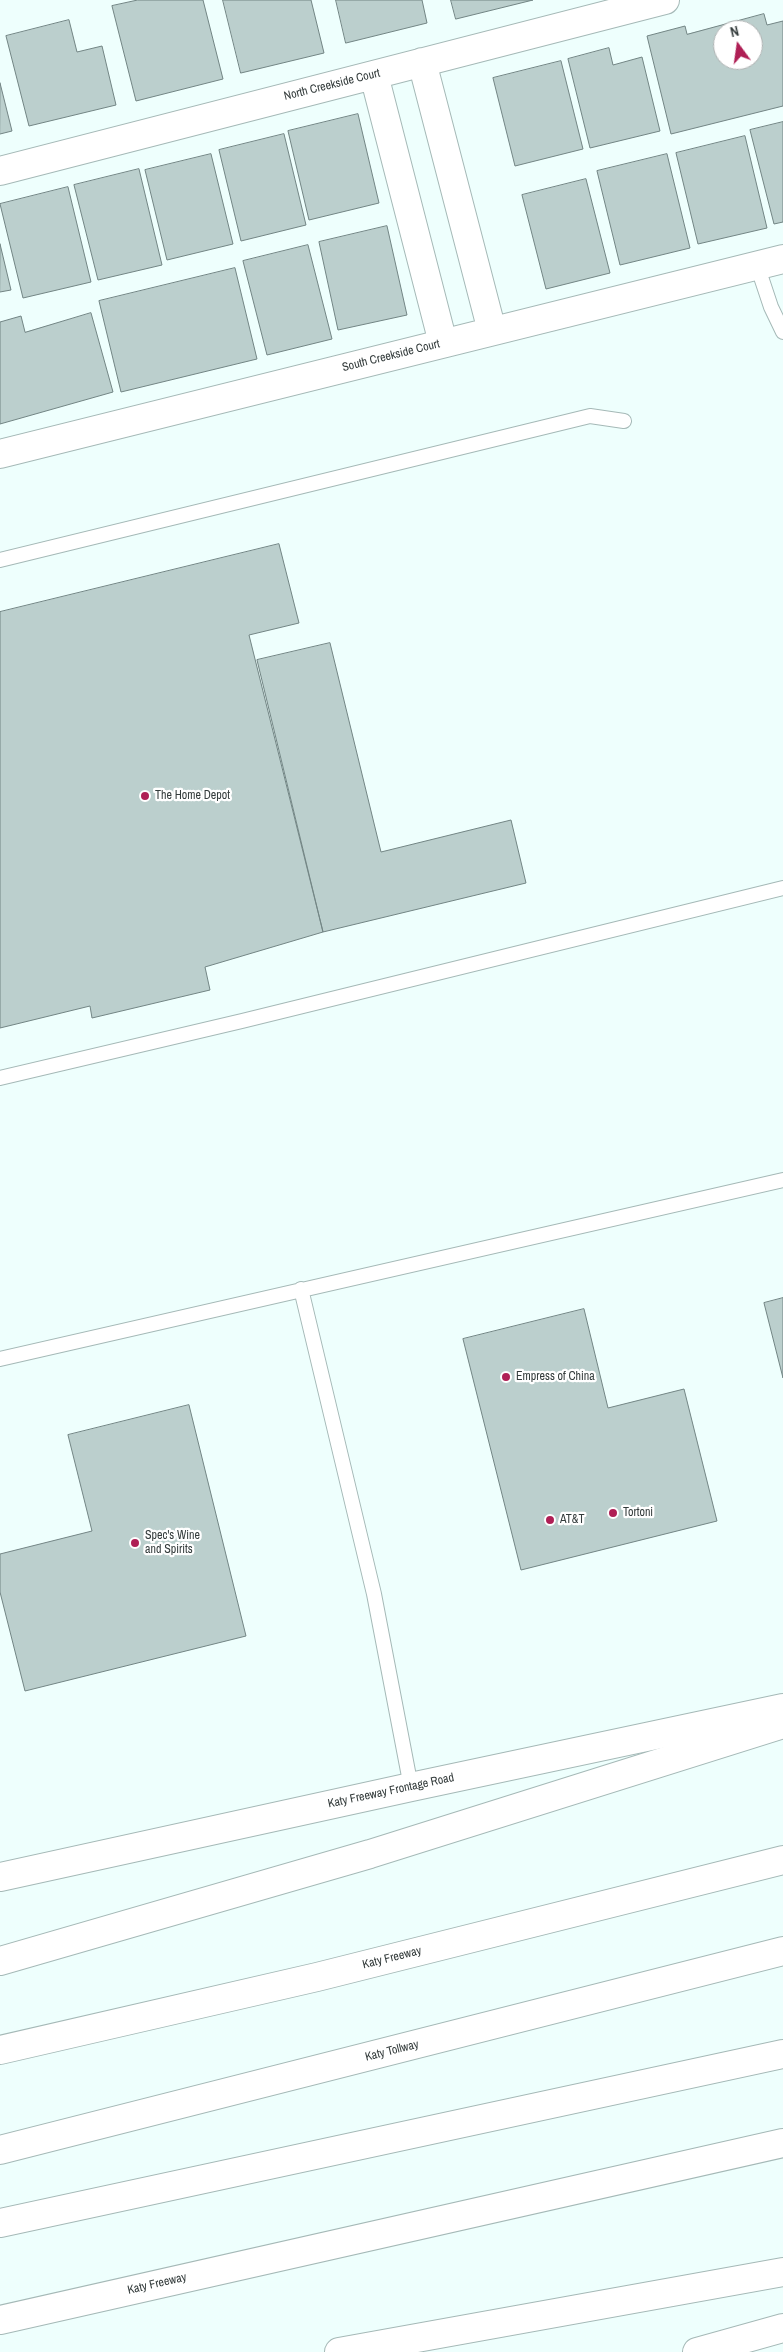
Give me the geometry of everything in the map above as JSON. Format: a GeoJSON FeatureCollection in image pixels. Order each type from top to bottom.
{"type":"FeatureCollection","features":[{"type":"Feature","properties":{"kind":"main road","name":"North Creekside Court"},"geometry":{"type":"LineString","coordinates":[[0,171],[665,0]]}},
{"type":"Feature","properties":{"kind":"main road"},"geometry":{"type":"LineString","coordinates":[[422,62],[492,331]]}},
{"type":"Feature","properties":{"kind":"main road"},"geometry":{"type":"LineString","coordinates":[[374,75],[443,343]]}},
{"type":"Feature","properties":{"kind":"main road","name":"South Creekside Court"},"geometry":{"type":"LineString","coordinates":[[0,454],[783,259]]}},
{"type":"Feature","properties":{"kind":"main road","name":"Katy Freeway Frontage Road"},"geometry":{"type":"LineString","coordinates":[[0,1877],[783,1708]]}},
{"type":"Feature","properties":{"kind":"main road"},"geometry":{"type":"LineString","coordinates":[[0,1961],[370,1854],[783,1724]]}},
{"type":"Feature","properties":{"kind":"main road","name":"Katy Freeway"},"geometry":{"type":"LineString","coordinates":[[0,2050],[317,1977],[783,1860]]}},
{"type":"Feature","properties":{"kind":"main road","name":"Katy Tollway"},"geometry":{"type":"LineString","coordinates":[[0,2150],[783,1951]]}},
{"type":"Feature","properties":{"kind":"main road"},"geometry":{"type":"LineString","coordinates":[[0,2223],[783,2054]]}},
{"type":"Feature","properties":{"kind":"main road","name":"Katy Freeway"},"geometry":{"type":"LineString","coordinates":[[0,2320],[783,2144]]}},
{"type":"Feature","properties":{"kind":"main road"},"geometry":{"type":"LineString","coordinates":[[339,2352],[783,2272]]}},
{"type":"Feature","properties":{"kind":"main road"},"geometry":{"type":"LineString","coordinates":[[697,2352],[770,2338]]}},
{"type":"Feature","properties":{"kind":"lane"},"geometry":{"type":"LineString","coordinates":[[757,265],[771,307],[783,332]]}},
{"type":"Feature","properties":{"kind":"lane"},"geometry":{"type":"LineString","coordinates":[[0,560],[590,416],[624,421]]}},
{"type":"Feature","properties":{"kind":"lane"},"geometry":{"type":"LineString","coordinates":[[0,1078],[252,1019],[783,888]]}},
{"type":"Feature","properties":{"kind":"lane"},"geometry":{"type":"LineString","coordinates":[[0,1360],[301,1289],[783,1180]]}},
{"type":"Feature","properties":{"kind":"lane"},"geometry":{"type":"LineString","coordinates":[[301,1289],[374,1594],[411,1787]]}},
{"type":"Feature","properties":{"kind":"building"},"geometry":{"type":"Polygon","coordinates":[[[138,0],[203,0],[223,79],[136,101],[112,6],[138,0]]]}},
{"type":"Feature","properties":{"kind":"building"},"geometry":{"type":"Polygon","coordinates":[[[223,0],[311,0],[324,53],[241,73],[223,0]]]}},
{"type":"Feature","properties":{"kind":"building"},"geometry":{"type":"Polygon","coordinates":[[[336,0],[422,0],[427,23],[346,43],[336,0]]]}},
{"type":"Feature","properties":{"kind":"building"},"geometry":{"type":"Polygon","coordinates":[[[451,0],[533,0],[456,19],[451,0]]]}},
{"type":"Feature","properties":{"kind":"building"},"geometry":{"type":"Polygon","coordinates":[[[764,14],[767,25],[783,21],[783,106],[671,134],[647,36],[685,26],[687,34],[713,27],[713,70],[763,70],[763,20],[741,20],[764,14]]]}},
{"type":"Feature","properties":{"kind":"building"},"geometry":{"type":"Polygon","coordinates":[[[69,20],[77,52],[102,46],[116,105],[29,126],[6,36],[69,20]]]}},
{"type":"Feature","properties":{"kind":"building"},"geometry":{"type":"Polygon","coordinates":[[[609,48],[613,65],[642,57],[660,131],[590,148],[568,59],[609,48]]]}},
{"type":"Feature","properties":{"kind":"building"},"geometry":{"type":"Polygon","coordinates":[[[561,61],[583,149],[515,166],[493,78],[561,61]]]}},
{"type":"Feature","properties":{"kind":"building"},"geometry":{"type":"Polygon","coordinates":[[[0,83],[12,131],[0,134],[0,83]]]}},
{"type":"Feature","properties":{"kind":"building"},"geometry":{"type":"Polygon","coordinates":[[[358,114],[379,203],[309,220],[288,131],[358,114]]]}},
{"type":"Feature","properties":{"kind":"building"},"geometry":{"type":"Polygon","coordinates":[[[783,122],[783,222],[774,224],[750,130],[783,122]]]}},
{"type":"Feature","properties":{"kind":"building"},"geometry":{"type":"Polygon","coordinates":[[[284,134],[306,225],[241,241],[219,150],[284,134]]]}},
{"type":"Feature","properties":{"kind":"building"},"geometry":{"type":"Polygon","coordinates":[[[745,136],[767,228],[698,244],[676,153],[745,136]]]}},
{"type":"Feature","properties":{"kind":"building"},"geometry":{"type":"Polygon","coordinates":[[[211,154],[233,244],[167,260],[145,170],[211,154]]]}},
{"type":"Feature","properties":{"kind":"building"},"geometry":{"type":"Polygon","coordinates":[[[667,154],[690,248],[620,265],[597,171],[667,154]]]}},
{"type":"Feature","properties":{"kind":"building"},"geometry":{"type":"Polygon","coordinates":[[[139,169],[162,265],[98,280],[74,185],[139,169]]]}},
{"type":"Feature","properties":{"kind":"building"},"geometry":{"type":"Polygon","coordinates":[[[586,179],[610,273],[546,289],[522,195],[586,179]]]}},
{"type":"Feature","properties":{"kind":"building"},"geometry":{"type":"Polygon","coordinates":[[[68,187],[91,282],[23,298],[0,204],[68,187]]]}},
{"type":"Feature","properties":{"kind":"building"},"geometry":{"type":"Polygon","coordinates":[[[387,226],[407,315],[338,330],[319,242],[387,226]]]}},
{"type":"Feature","properties":{"kind":"building"},"geometry":{"type":"Polygon","coordinates":[[[0,244],[11,290],[0,292],[0,244]]]}},
{"type":"Feature","properties":{"kind":"building"},"geometry":{"type":"Polygon","coordinates":[[[308,245],[332,339],[267,355],[243,261],[308,245]]]}},
{"type":"Feature","properties":{"kind":"building"},"geometry":{"type":"Polygon","coordinates":[[[235,268],[257,359],[121,392],[99,301],[235,268]]]}},
{"type":"Feature","properties":{"kind":"building"},"geometry":{"type":"Polygon","coordinates":[[[91,313],[113,392],[0,424],[0,322],[21,316],[25,332],[91,313]]]}},
{"type":"Feature","properties":{"kind":"building","name":"The Home Depot"},"geometry":{"type":"Polygon","coordinates":[[[279,544],[299,623],[249,635],[323,932],[205,967],[210,990],[92,1018],[90,1006],[0,1028],[0,612],[279,544]]]}},
{"type":"Feature","properties":{"kind":"building"},"geometry":{"type":"Polygon","coordinates":[[[330,643],[381,852],[511,820],[526,883],[323,932],[257,660],[330,643]]]}},
{"type":"Feature","properties":{"kind":"building"},"geometry":{"type":"Polygon","coordinates":[[[783,1298],[783,1378],[764,1303],[783,1298]]]}},
{"type":"Feature","properties":{"kind":"building"},"geometry":{"type":"Polygon","coordinates":[[[584,1309],[608,1408],[684,1389],[717,1521],[521,1570],[463,1339],[584,1309]]]}},
{"type":"Feature","properties":{"kind":"building","name":"Spec's Wine and Spirits"},"geometry":{"type":"Polygon","coordinates":[[[189,1405],[246,1636],[25,1691],[0,1592],[0,1554],[92,1531],[68,1435],[189,1405]]]}},
{"type":"Feature","properties":{"kind":"place","name":"The Home Depot"},"geometry":{"type":"Point","coordinates":[145,796]}},
{"type":"Feature","properties":{"kind":"place","name":"Empress of China"},"geometry":{"type":"Point","coordinates":[506,1377]}},
{"type":"Feature","properties":{"kind":"place","name":"Tortoni"},"geometry":{"type":"Point","coordinates":[613,1513]}},
{"type":"Feature","properties":{"kind":"place","name":"AT&T"},"geometry":{"type":"Point","coordinates":[550,1520]}},
{"type":"Feature","properties":{"kind":"place","name":"Spec's Wine and Spirits"},"geometry":{"type":"Point","coordinates":[135,1543]}}]}
